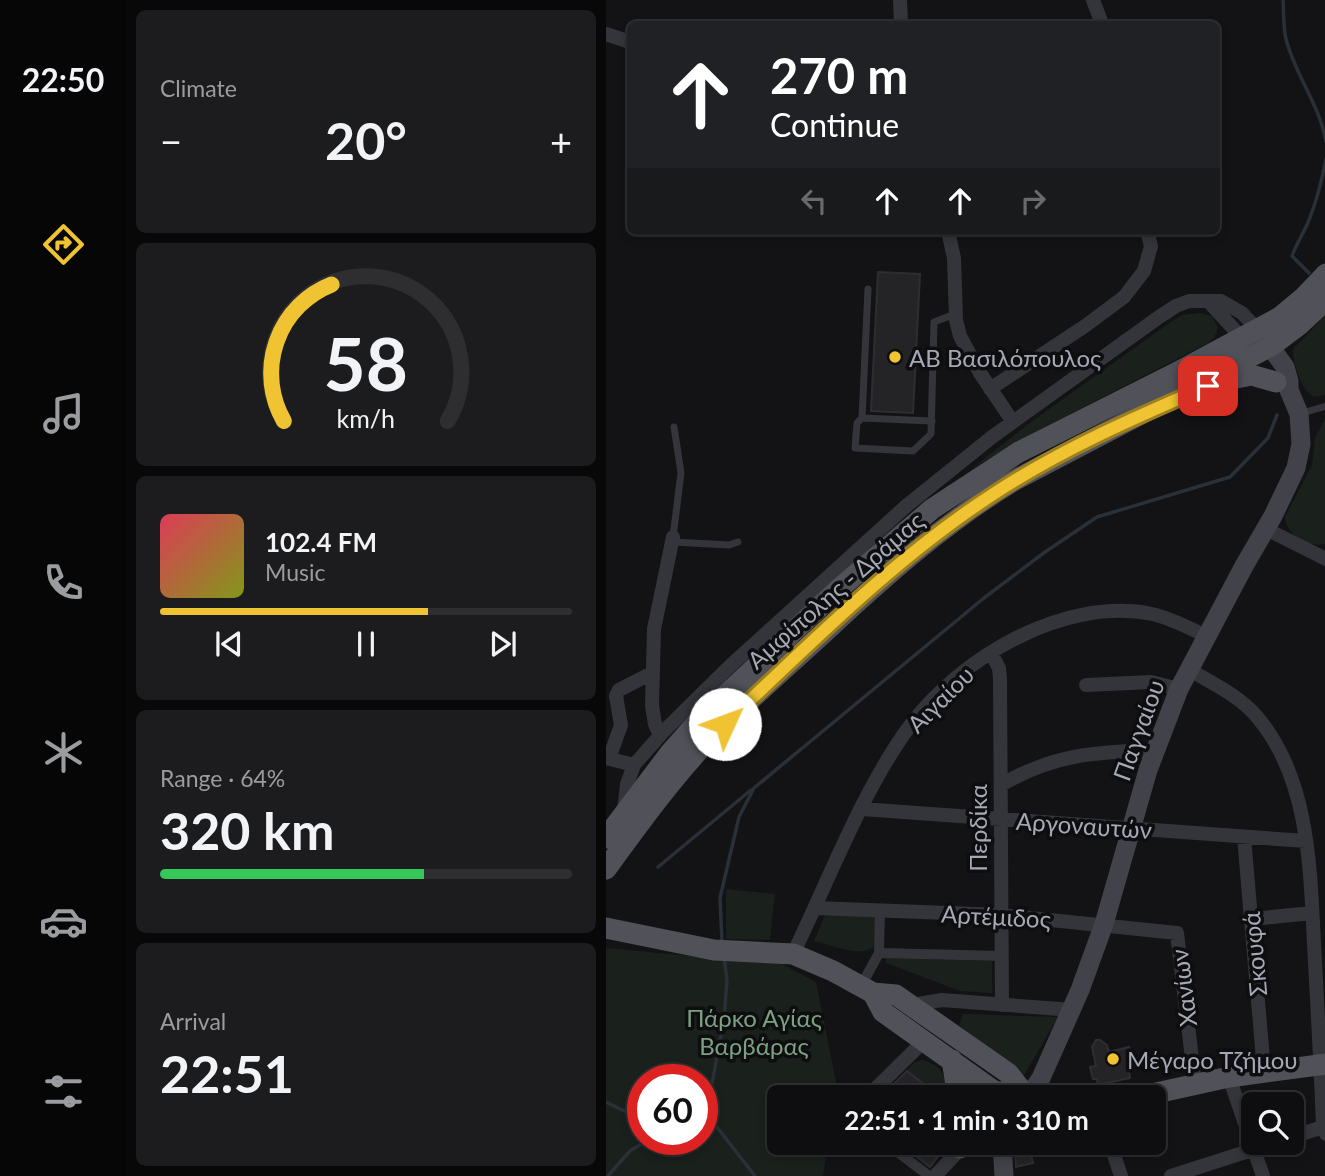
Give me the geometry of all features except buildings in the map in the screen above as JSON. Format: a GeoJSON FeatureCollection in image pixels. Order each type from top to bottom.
{"type":"FeatureCollection","features":[{"type":"Feature","properties":{"kind":"main road","name":"Αμφίπολης - Δράμας"},"geometry":{"type":"LineString","coordinates":[[606,838],[682,738],[717,702],[840,588],[932,509],[1019,452],[1256,342],[1290,332],[1322,288]]}},
{"type":"Feature","properties":{"kind":"main road","name":"Αμφίπολης - Δράμας"},"geometry":{"type":"LineString","coordinates":[[606,869],[677,776],[711,738],[920,548],[1015,480],[1142,414],[1256,342]]}},
{"type":"Feature","properties":{"kind":"main road"},"geometry":{"type":"LineString","coordinates":[[1256,342],[1290,398]]}},
{"type":"Feature","properties":{"kind":"main road"},"geometry":{"type":"LineString","coordinates":[[1142,414],[1228,379],[1251,375],[1290,398]]}},
{"type":"Feature","properties":{"kind":"main road","name":"Παγγαίου"},"geometry":{"type":"LineString","coordinates":[[1036,1085],[1073,1010],[1104,924],[1155,750],[1179,689],[1292,477],[1299,456],[1301,437],[1290,398]]}},
{"type":"Feature","properties":{"kind":"main road"},"geometry":{"type":"LineString","coordinates":[[606,909],[616,923],[630,933]]}},
{"type":"Feature","properties":{"kind":"main road"},"geometry":{"type":"LineString","coordinates":[[606,928],[721,950],[793,954],[824,966],[867,989],[896,995],[1007,1073],[1017,1085]]}},
{"type":"Feature","properties":{"kind":"main road"},"geometry":{"type":"LineString","coordinates":[[867,989],[882,1012],[986,1085]]}},
{"type":"Feature","properties":{"kind":"main road"},"geometry":{"type":"LineString","coordinates":[[952,1060],[956,1085]]}},
{"type":"Feature","properties":{"kind":"main road"},"geometry":{"type":"LineString","coordinates":[[1166,1091],[1264,1071],[1323,1064]]}},
{"type":"Feature","properties":{"kind":"main road"},"geometry":{"type":"LineString","coordinates":[[1003,1155],[1004,1176]]}},
{"type":"Feature","properties":{"kind":"street"},"geometry":{"type":"LineString","coordinates":[[900,0],[901,21]]}},
{"type":"Feature","properties":{"kind":"street"},"geometry":{"type":"LineString","coordinates":[[1093,0],[1101,21]]}},
{"type":"Feature","properties":{"kind":"street"},"geometry":{"type":"LineString","coordinates":[[606,34],[627,41]]}},
{"type":"Feature","properties":{"kind":"street"},"geometry":{"type":"LineString","coordinates":[[949,235],[954,258],[955,314],[961,339],[1013,422]]}},
{"type":"Feature","properties":{"kind":"street"},"geometry":{"type":"LineString","coordinates":[[990,389],[1124,297],[1144,271],[1151,246],[1148,235]]}},
{"type":"Feature","properties":{"kind":"street"},"geometry":{"type":"LineString","coordinates":[[624,814],[626,784],[634,765],[660,735],[730,666],[871,537],[933,484],[1013,422],[1168,310],[1189,301],[1227,303],[1247,317],[1256,342]]}},
{"type":"Feature","properties":{"kind":"street"},"geometry":{"type":"LineString","coordinates":[[1266,529],[1324,557]]}},
{"type":"Feature","properties":{"kind":"street"},"geometry":{"type":"LineString","coordinates":[[660,735],[652,712],[652,673],[656,618],[673,540]]}},
{"type":"Feature","properties":{"kind":"street","name":"Αιγαίου"},"geometry":{"type":"LineString","coordinates":[[793,954],[862,809],[909,727],[960,676],[1018,637],[1047,625],[1098,611],[1122,610],[1152,614],[1206,636]]}},
{"type":"Feature","properties":{"kind":"street","name":"Περδίκα"},"geometry":{"type":"LineString","coordinates":[[991,653],[999,668],[1000,680],[1003,1005]]}},
{"type":"Feature","properties":{"kind":"street"},"geometry":{"type":"LineString","coordinates":[[1188,670],[1237,699],[1252,711],[1265,727],[1289,775],[1306,841],[1323,1064],[1324,1130],[1304,1134]]}},
{"type":"Feature","properties":{"kind":"street"},"geometry":{"type":"LineString","coordinates":[[634,765],[607,758],[621,725],[616,696],[619,690],[652,673]]}},
{"type":"Feature","properties":{"kind":"street"},"geometry":{"type":"LineString","coordinates":[[1086,685],[1151,682],[1179,689]]}},
{"type":"Feature","properties":{"kind":"street"},"geometry":{"type":"LineString","coordinates":[[1001,785],[1044,764],[1072,756],[1155,750]]}},
{"type":"Feature","properties":{"kind":"street","name":"Αργοναυτών"},"geometry":{"type":"LineString","coordinates":[[862,809],[1306,841]]}},
{"type":"Feature","properties":{"kind":"street","name":"Σκουφά"},"geometry":{"type":"LineString","coordinates":[[1244,836],[1264,1071]]}},
{"type":"Feature","properties":{"kind":"street","name":"Αρτέμιδος"},"geometry":{"type":"LineString","coordinates":[[815,908],[1002,915],[1177,933]]}},
{"type":"Feature","properties":{"kind":"street"},"geometry":{"type":"LineString","coordinates":[[867,989],[879,953],[880,910]]}},
{"type":"Feature","properties":{"kind":"street"},"geometry":{"type":"LineString","coordinates":[[1251,919],[1312,913]]}},
{"type":"Feature","properties":{"kind":"street","name":"Χανίων"},"geometry":{"type":"LineString","coordinates":[[1177,933],[1195,1084]]}},
{"type":"Feature","properties":{"kind":"street"},"geometry":{"type":"LineString","coordinates":[[879,953],[1002,956]]}},
{"type":"Feature","properties":{"kind":"street"},"geometry":{"type":"LineString","coordinates":[[912,1005],[942,1000],[1073,1010]]}},
{"type":"Feature","properties":{"kind":"street"},"geometry":{"type":"LineString","coordinates":[[879,1085],[924,1041]]}},
{"type":"Feature","properties":{"kind":"street"},"geometry":{"type":"LineString","coordinates":[[1229,1077],[1241,1112]]}},
{"type":"Feature","properties":{"kind":"street"},"geometry":{"type":"LineString","coordinates":[[1171,1176],[1241,1153]]}},
{"type":"Feature","properties":{"kind":"street"},"geometry":{"type":"LineString","coordinates":[[902,1155],[929,1176]]}},
{"type":"Feature","properties":{"kind":"street"},"geometry":{"type":"LineString","coordinates":[[935,1176],[953,1155]]}},
{"type":"Feature","properties":{"kind":"street"},"geometry":{"type":"LineString","coordinates":[[950,1176],[957,1155]]}},
{"type":"Feature","properties":{"kind":"street"},"geometry":{"type":"LineString","coordinates":[[1114,1155],[1121,1176]]}},
{"type":"Feature","properties":{"kind":"street"},"geometry":{"type":"LineString","coordinates":[[1256,1155],[1263,1176]]}},
{"type":"Feature","properties":{"kind":"lane"},"geometry":{"type":"LineString","coordinates":[[868,289],[862,418],[857,423],[855,448],[913,451],[931,434],[934,322],[955,314]]}},
{"type":"Feature","properties":{"kind":"lane"},"geometry":{"type":"LineString","coordinates":[[1290,398],[1325,406]]}},
{"type":"Feature","properties":{"kind":"lane"},"geometry":{"type":"LineString","coordinates":[[862,418],[932,421]]}},
{"type":"Feature","properties":{"kind":"lane"},"geometry":{"type":"LineString","coordinates":[[674,427],[681,473],[673,540],[729,545],[738,542]]}},
{"type":"Feature","properties":{"kind":"green space"},"geometry":{"type":"Polygon","coordinates":[[[1200,313],[1212,316],[1218,328],[1214,338],[1208,343],[1041,429],[971,469],[1031,422],[1172,321],[1182,315],[1200,313]]]}},
{"type":"Feature","properties":{"kind":"green space"},"geometry":{"type":"Polygon","coordinates":[[[1325,316],[1325,395],[1314,397],[1305,389],[1299,376],[1293,349],[1325,316]]]}},
{"type":"Feature","properties":{"kind":"green space"},"geometry":{"type":"Polygon","coordinates":[[[1325,419],[1325,544],[1318,545],[1305,542],[1294,535],[1285,517],[1312,465],[1315,438],[1325,419]]]}},
{"type":"Feature","properties":{"kind":"green space"},"geometry":{"type":"Polygon","coordinates":[[[726,889],[775,894],[770,940],[726,939],[726,889]]]}},
{"type":"Feature","properties":{"kind":"green space"},"geometry":{"type":"Polygon","coordinates":[[[825,915],[877,916],[874,947],[853,951],[814,941],[825,915]]]}},
{"type":"Feature","properties":{"kind":"green space","name":"Πάρκο Αγίας Βαρβάρας"},"geometry":{"type":"Polygon","coordinates":[[[606,948],[778,962],[816,982],[837,1085],[767,1085],[767,1155],[826,1155],[823,1176],[606,1176],[606,948]]]}},
{"type":"Feature","properties":{"kind":"green space"},"geometry":{"type":"Polygon","coordinates":[[[886,958],[992,961],[992,993],[960,991],[886,963],[886,958]]]}},
{"type":"Feature","properties":{"kind":"green space"},"geometry":{"type":"Polygon","coordinates":[[[963,1014],[1058,1017],[1022,1079],[959,1025],[963,1014]]]}},
{"type":"Feature","properties":{"kind":"green space"},"geometry":{"type":"Polygon","coordinates":[[[922,1060],[935,1065],[942,1073],[946,1085],[926,1085],[907,1070],[915,1062],[922,1060]]]}},
{"type":"Feature","properties":{"kind":"waterway"},"geometry":{"type":"LineString","coordinates":[[1283,0],[1286,39],[1318,115],[1326,142]]}},
{"type":"Feature","properties":{"kind":"waterway"},"geometry":{"type":"LineString","coordinates":[[1309,273],[1292,256],[1312,212],[1326,159]]}},
{"type":"Feature","properties":{"kind":"waterway"},"geometry":{"type":"LineString","coordinates":[[722,942],[720,898],[739,817],[754,788],[984,598],[1097,517],[1230,477],[1268,438],[1277,415]]}},
{"type":"Feature","properties":{"kind":"waterway"},"geometry":{"type":"LineString","coordinates":[[658,867],[751,790]]}},
{"type":"Feature","properties":{"kind":"waterway"},"geometry":{"type":"LineString","coordinates":[[724,956],[727,981],[724,1019],[709,1100],[713,1122],[755,1176]]}},
{"type":"Feature","properties":{"kind":"waterway"},"geometry":{"type":"LineString","coordinates":[[606,1102],[627,1112]]}},
{"type":"Feature","properties":{"kind":"waterway"},"geometry":{"type":"LineString","coordinates":[[608,1176],[627,1154]]}},
{"type":"Feature","properties":{"kind":"place","name":"ΑΒ Βασιλόπουλος"},"geometry":{"type":"Point","coordinates":[895,357]}},
{"type":"Feature","properties":{"kind":"place","name":"Μέγαρο Τζήμου"},"geometry":{"type":"Point","coordinates":[1113,1059]}},
{"type":"Feature","properties":{"kind":"route"},"geometry":{"type":"LineString","coordinates":[[725,724],[920,548],[997,491],[1142,414],[1208,386]]}}]}
